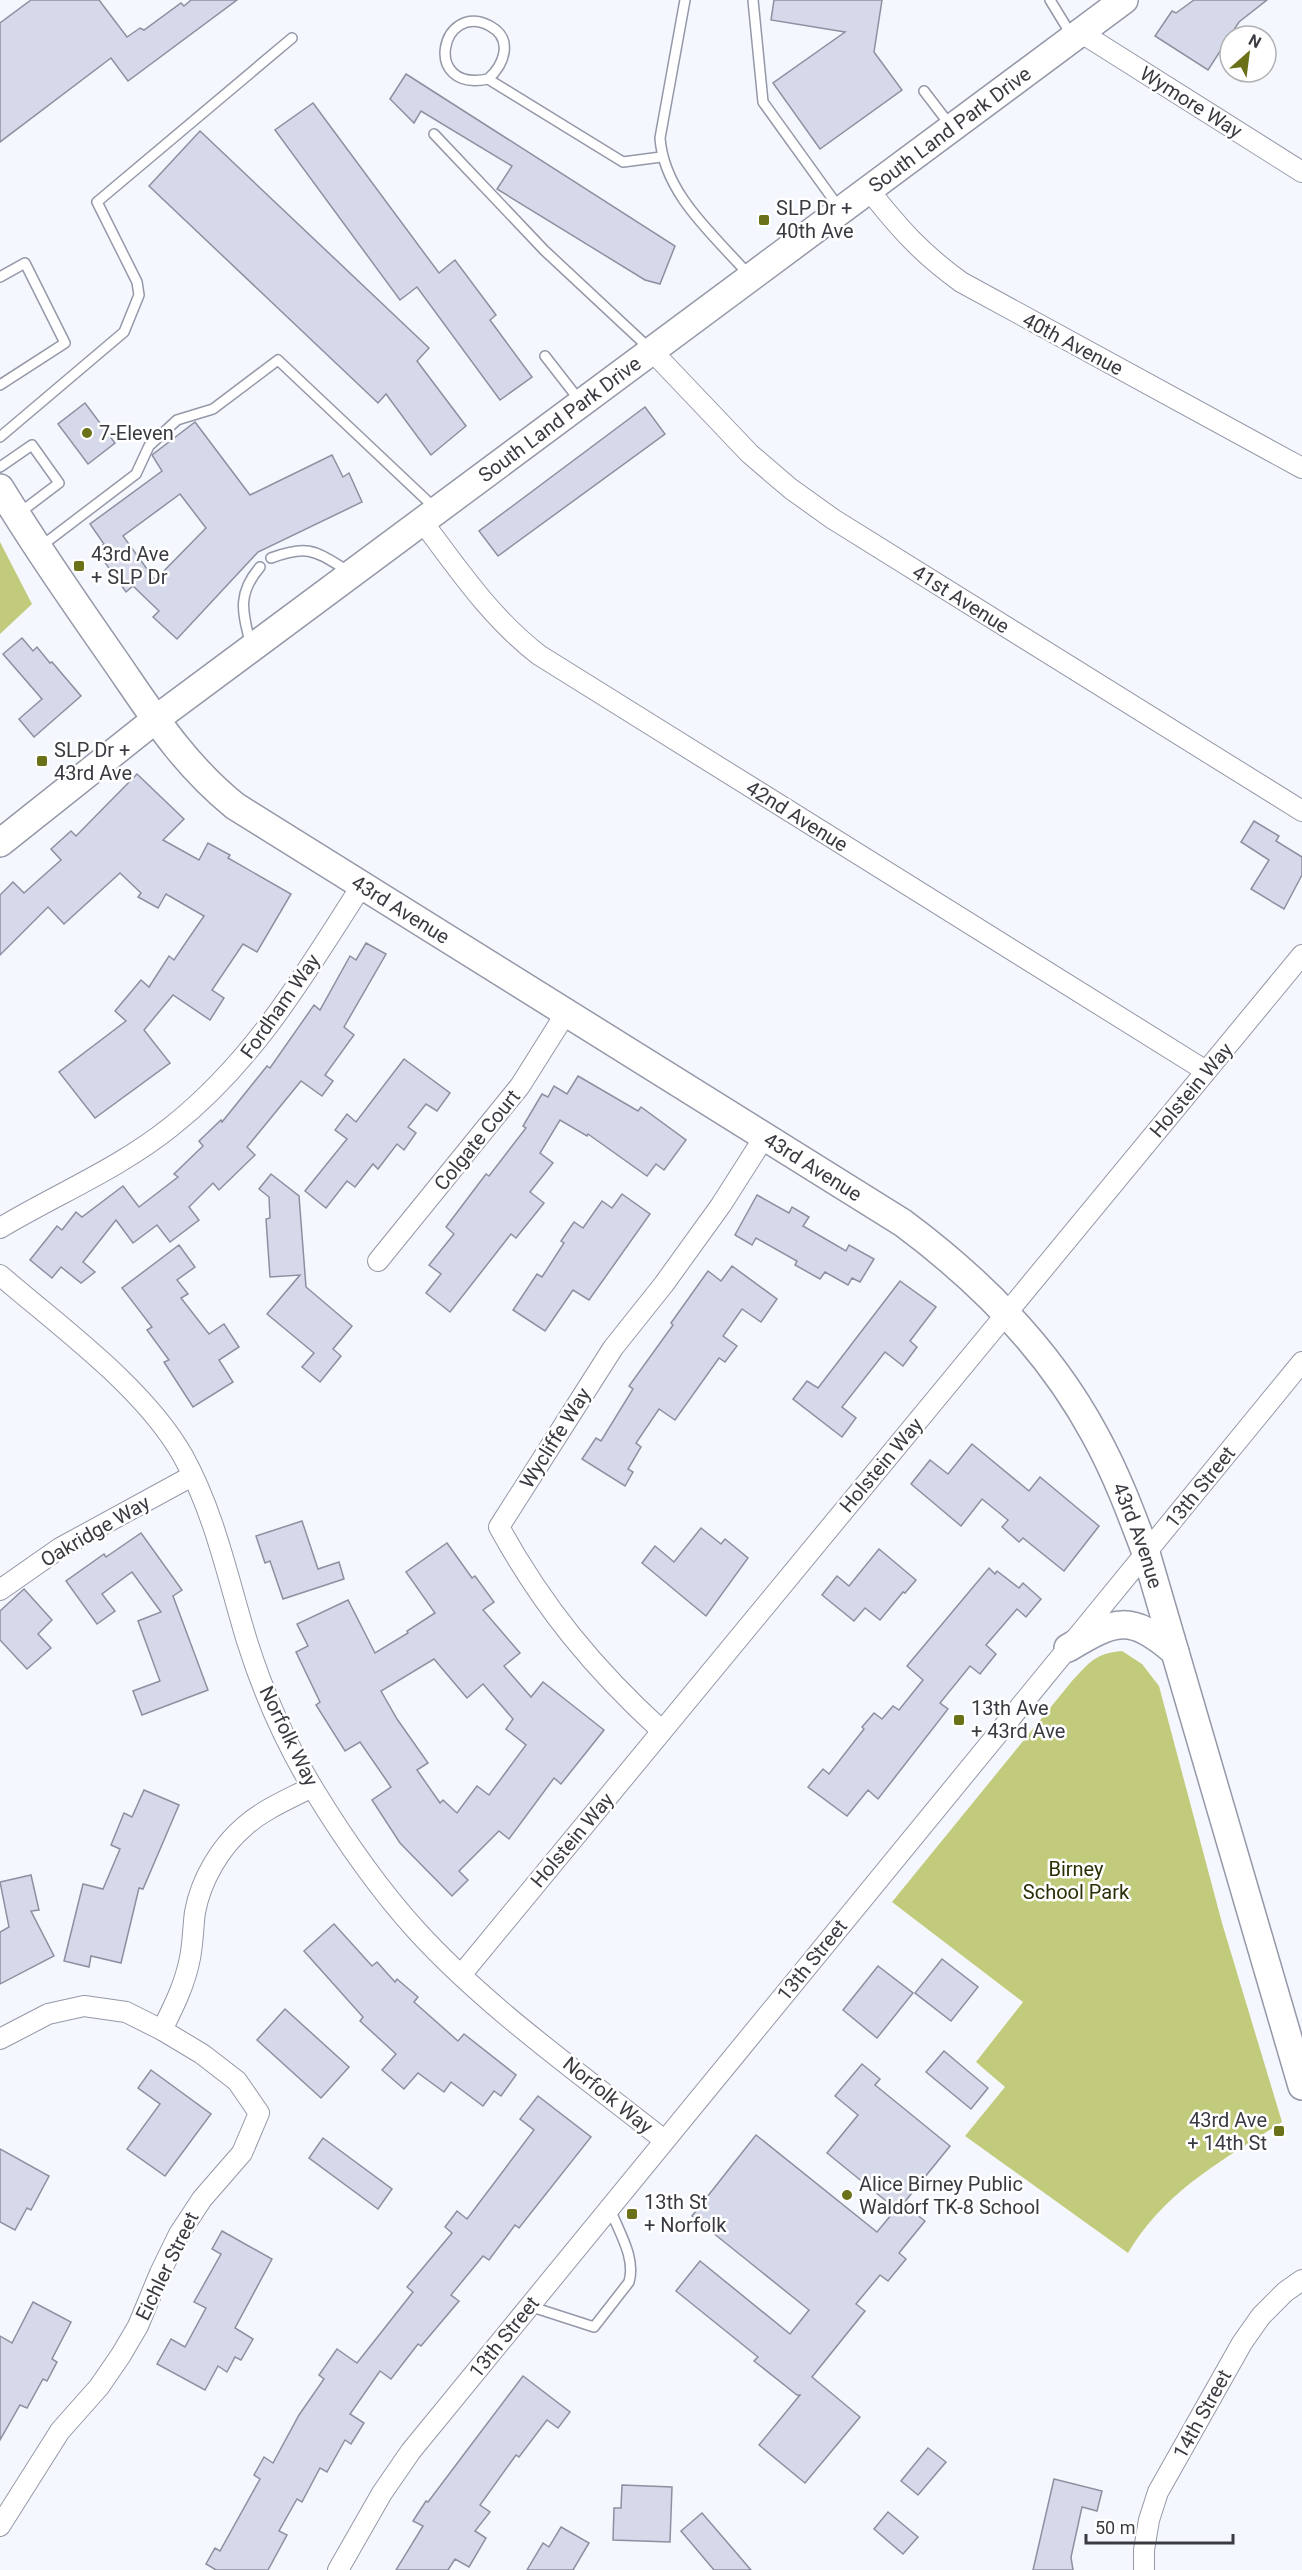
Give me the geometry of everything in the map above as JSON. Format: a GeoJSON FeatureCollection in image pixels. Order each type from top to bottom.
{"type":"FeatureCollection","features":[{"type":"Feature","properties":{"kind":"street","name":"South Land Park Drive"},"geometry":{"type":"LineString","coordinates":[[0,843],[156,719],[1124,0]]}},
{"type":"Feature","properties":{"kind":"street","name":"Wymore Way"},"geometry":{"type":"LineString","coordinates":[[1077,35],[1302,172]]}},
{"type":"Feature","properties":{"kind":"street","name":"40th Avenue"},"geometry":{"type":"LineString","coordinates":[[868,190],[907,238],[961,282],[1302,468]]}},
{"type":"Feature","properties":{"kind":"street","name":"41st Avenue"},"geometry":{"type":"LineString","coordinates":[[651,350],[750,454],[791,489],[833,519],[1302,811]]}},
{"type":"Feature","properties":{"kind":"street","name":"43rd Avenue"},"geometry":{"type":"LineString","coordinates":[[0,488],[38,549],[185,760],[227,799],[903,1223],[951,1259],[1007,1313],[1046,1360],[1095,1434],[1119,1483],[1146,1553],[1302,2086]]}},
{"type":"Feature","properties":{"kind":"street","name":"42nd Avenue"},"geometry":{"type":"LineString","coordinates":[[430,515],[491,612],[513,635],[539,655],[1206,1071]]}},
{"type":"Feature","properties":{"kind":"street","name":"Fordham Way"},"geometry":{"type":"LineString","coordinates":[[0,1228],[141,1148],[171,1127],[205,1098],[237,1066],[266,1031],[362,885]]}},
{"type":"Feature","properties":{"kind":"street","name":"Holstein Way"},"geometry":{"type":"LineString","coordinates":[[461,1975],[1302,955]]}},
{"type":"Feature","properties":{"kind":"street","name":"Colgate Court"},"geometry":{"type":"LineString","coordinates":[[378,1261],[520,1086],[566,1012]]}},
{"type":"Feature","properties":{"kind":"street","name":"Wycliffe Way"},"geometry":{"type":"LineString","coordinates":[[662,1731],[589,1660],[553,1615],[521,1567],[499,1527],[607,1357],[721,1205],[765,1136]]}},
{"type":"Feature","properties":{"kind":"street","name":"Norfolk Way"},"geometry":{"type":"LineString","coordinates":[[0,1275],[114,1374],[162,1425],[182,1455],[220,1544],[248,1644],[264,1686],[312,1787],[347,1843],[381,1888],[417,1930],[461,1975],[664,2140]]}},
{"type":"Feature","properties":{"kind":"street","name":"13th Street"},"geometry":{"type":"LineString","coordinates":[[338,2570],[382,2493],[411,2451],[1302,1362]]}},
{"type":"Feature","properties":{"kind":"street","name":"Oakridge Way"},"geometry":{"type":"LineString","coordinates":[[0,1590],[60,1548],[192,1476]]}},
{"type":"Feature","properties":{"kind":"street"},"geometry":{"type":"LineString","coordinates":[[1068,1648],[1102,1628],[1116,1624],[1131,1625],[1145,1631],[1161,1640],[1175,1652]]}},
{"type":"Feature","properties":{"kind":"street"},"geometry":{"type":"LineString","coordinates":[[0,2039],[48,2014],[84,2006],[126,2012],[162,2030],[183,1988],[191,1957],[195,1912],[211,1867],[226,1845],[244,1826],[266,1810],[312,1787]]}},
{"type":"Feature","properties":{"kind":"street","name":"Eichler Street"},"geometry":{"type":"LineString","coordinates":[[0,2526],[60,2431],[99,2387],[121,2355],[138,2326],[179,2234],[220,2175],[242,2153],[259,2113],[237,2081],[202,2054],[162,2030]]}},
{"type":"Feature","properties":{"kind":"street","name":"14th Street"},"geometry":{"type":"LineString","coordinates":[[1144,2570],[1144,2550],[1149,2520],[1158,2492],[1242,2343],[1261,2316],[1285,2292],[1302,2280]]}},
{"type":"Feature","properties":{"kind":"lane"},"geometry":{"type":"LineString","coordinates":[[685,0],[660,138],[661,158],[678,194],[751,277]]}},
{"type":"Feature","properties":{"kind":"lane"},"geometry":{"type":"LineString","coordinates":[[753,0],[763,102],[841,210]]}},
{"type":"Feature","properties":{"kind":"lane"},"geometry":{"type":"LineString","coordinates":[[1050,0],[1077,35]]}},
{"type":"Feature","properties":{"kind":"lane"},"geometry":{"type":"LineString","coordinates":[[488,79],[500,69],[505,54],[502,38],[491,26],[476,21],[460,24],[448,35],[443,50],[447,65],[457,77],[472,82],[488,79],[622,162],[661,158]]}},
{"type":"Feature","properties":{"kind":"lane"},"geometry":{"type":"LineString","coordinates":[[0,437],[124,332],[139,295],[137,282],[97,202],[292,38]]}},
{"type":"Feature","properties":{"kind":"lane"},"geometry":{"type":"LineString","coordinates":[[924,91],[952,128]]}},
{"type":"Feature","properties":{"kind":"lane"},"geometry":{"type":"LineString","coordinates":[[434,134],[544,249],[651,350]]}},
{"type":"Feature","properties":{"kind":"lane"},"geometry":{"type":"LineString","coordinates":[[0,277],[25,263],[65,343],[0,385]]}},
{"type":"Feature","properties":{"kind":"lane"},"geometry":{"type":"LineString","coordinates":[[545,356],[582,402]]}},
{"type":"Feature","properties":{"kind":"lane"},"geometry":{"type":"LineString","coordinates":[[38,549],[136,474],[149,446],[177,420],[213,409],[278,360],[430,515]]}},
{"type":"Feature","properties":{"kind":"lane"},"geometry":{"type":"LineString","coordinates":[[0,466],[32,446],[59,483],[16,515]]}},
{"type":"Feature","properties":{"kind":"lane"},"geometry":{"type":"LineString","coordinates":[[271,558],[292,550],[316,551],[351,574]]}},
{"type":"Feature","properties":{"kind":"lane"},"geometry":{"type":"LineString","coordinates":[[251,648],[241,605],[252,576],[260,567]]}},
{"type":"Feature","properties":{"kind":"lane"},"geometry":{"type":"LineString","coordinates":[[529,2306],[594,2326],[629,2282],[631,2274],[629,2256],[609,2208]]}},
{"type":"Feature","properties":{"kind":"green space"},"geometry":{"type":"Polygon","coordinates":[[[0,542],[32,604],[0,634],[0,542]]]}},
{"type":"Feature","properties":{"kind":"green space","name":"Birney School Park"},"geometry":{"type":"Polygon","coordinates":[[[1122,1651],[1142,1664],[1159,1686],[1222,1923],[1282,2122],[1196,2178],[1177,2194],[1143,2231],[1128,2253],[965,2136],[1005,2087],[976,2062],[1023,2002],[892,1902],[1072,1681],[1088,1664],[1099,1657],[1122,1651]]]}},
{"type":"Feature","properties":{"kind":"building"},"geometry":{"type":"Polygon","coordinates":[[[31,0],[99,0],[127,37],[140,28],[144,30],[181,3],[184,6],[191,0],[237,0],[128,81],[111,58],[0,142],[0,23],[31,0]]]}},
{"type":"Feature","properties":{"kind":"building"},"geometry":{"type":"Polygon","coordinates":[[[774,0],[882,0],[874,52],[902,90],[820,149],[773,83],[845,32],[771,20],[774,0]]]}},
{"type":"Feature","properties":{"kind":"building"},"geometry":{"type":"Polygon","coordinates":[[[1194,0],[1267,0],[1238,24],[1218,24],[1218,55],[1208,70],[1155,36],[1172,11],[1176,13],[1194,0]]]}},
{"type":"Feature","properties":{"kind":"building"},"geometry":{"type":"Polygon","coordinates":[[[406,74],[675,246],[660,284],[645,280],[497,189],[512,166],[421,111],[414,123],[390,99],[406,74]]]}},
{"type":"Feature","properties":{"kind":"building"},"geometry":{"type":"Polygon","coordinates":[[[313,103],[439,273],[455,260],[496,315],[490,320],[532,377],[500,400],[417,287],[400,300],[275,130],[313,103]]]}},
{"type":"Feature","properties":{"kind":"building"},"geometry":{"type":"Polygon","coordinates":[[[200,131],[429,348],[417,361],[466,426],[431,455],[386,394],[378,403],[149,186],[200,131]]]}},
{"type":"Feature","properties":{"kind":"building","name":"7-Eleven"},"geometry":{"type":"Polygon","coordinates":[[[85,403],[115,443],[88,464],[58,424],[85,403]]]}},
{"type":"Feature","properties":{"kind":"building"},"geometry":{"type":"Polygon","coordinates":[[[645,407],[665,434],[498,556],[479,531],[645,407]]]}},
{"type":"Feature","properties":{"kind":"building"},"geometry":{"type":"Polygon","coordinates":[[[195,422],[250,495],[332,455],[343,477],[349,473],[362,502],[258,552],[177,639],[153,617],[159,611],[133,586],[126,592],[96,550],[104,544],[90,524],[162,471],[152,455],[195,422]],[[180,494],[123,536],[155,580],[206,528],[180,494]]]}},
{"type":"Feature","properties":{"kind":"building"},"geometry":{"type":"Polygon","coordinates":[[[22,638],[33,651],[37,647],[81,696],[34,737],[19,719],[42,699],[3,654],[22,638]]]}},
{"type":"Feature","properties":{"kind":"building"},"geometry":{"type":"Polygon","coordinates":[[[137,774],[184,819],[163,840],[199,860],[208,843],[230,855],[228,858],[291,894],[257,952],[243,944],[212,990],[224,998],[210,1020],[173,995],[144,1030],[170,1063],[95,1118],[59,1072],[126,1021],[115,1011],[141,980],[149,987],[169,956],[174,960],[204,916],[166,894],[158,908],[138,897],[141,893],[120,873],[64,924],[48,907],[0,955],[0,895],[13,882],[24,893],[61,860],[51,849],[71,831],[76,836],[137,774]]]}},
{"type":"Feature","properties":{"kind":"building"},"geometry":{"type":"Polygon","coordinates":[[[1254,821],[1279,836],[1276,841],[1302,857],[1302,875],[1284,909],[1251,889],[1269,860],[1241,842],[1254,821]]]}},
{"type":"Feature","properties":{"kind":"building"},"geometry":{"type":"Polygon","coordinates":[[[366,943],[386,954],[344,1027],[354,1035],[325,1075],[333,1081],[322,1096],[301,1081],[247,1147],[255,1155],[219,1190],[213,1183],[189,1207],[199,1220],[170,1242],[157,1225],[133,1243],[116,1220],[83,1262],[95,1272],[81,1283],[61,1267],[52,1278],[30,1260],[57,1226],[62,1230],[76,1212],[82,1217],[123,1186],[139,1207],[178,1177],[174,1174],[203,1146],[199,1141],[221,1120],[222,1122],[267,1066],[270,1068],[314,1005],[320,1010],[350,956],[356,960],[366,943]]]}},
{"type":"Feature","properties":{"kind":"building"},"geometry":{"type":"Polygon","coordinates":[[[404,1059],[450,1093],[437,1111],[426,1104],[408,1127],[416,1133],[404,1150],[397,1144],[378,1169],[373,1164],[355,1187],[347,1181],[326,1208],[305,1191],[347,1139],[335,1130],[347,1114],[356,1122],[404,1059]]]}},
{"type":"Feature","properties":{"kind":"building"},"geometry":{"type":"Polygon","coordinates":[[[578,1076],[638,1111],[641,1107],[686,1140],[664,1170],[656,1164],[647,1176],[588,1134],[587,1136],[560,1120],[540,1153],[553,1163],[530,1192],[544,1203],[516,1238],[511,1234],[450,1312],[426,1293],[441,1274],[429,1265],[454,1234],[446,1227],[486,1174],[489,1176],[526,1128],[523,1126],[542,1094],[548,1097],[554,1086],[567,1094],[578,1076]]]}},
{"type":"Feature","properties":{"kind":"building"},"geometry":{"type":"Polygon","coordinates":[[[271,1174],[299,1196],[306,1287],[352,1326],[333,1349],[341,1356],[320,1382],[302,1367],[314,1353],[267,1314],[300,1275],[270,1277],[266,1219],[270,1218],[269,1197],[259,1189],[271,1174]]]}},
{"type":"Feature","properties":{"kind":"building"},"geometry":{"type":"Polygon","coordinates":[[[622,1194],[650,1214],[589,1300],[573,1290],[545,1331],[513,1310],[537,1274],[542,1277],[564,1243],[561,1241],[574,1222],[583,1228],[602,1201],[612,1208],[622,1194]]]}},
{"type":"Feature","properties":{"kind":"building"},"geometry":{"type":"Polygon","coordinates":[[[757,1195],[789,1213],[792,1207],[809,1217],[803,1226],[846,1251],[849,1245],[874,1259],[860,1282],[852,1278],[848,1285],[825,1272],[820,1279],[795,1265],[797,1261],[756,1238],[752,1245],[735,1235],[757,1195]]]}},
{"type":"Feature","properties":{"kind":"building"},"geometry":{"type":"Polygon","coordinates":[[[179,1245],[195,1267],[177,1280],[188,1294],[181,1298],[209,1334],[224,1324],[239,1347],[219,1360],[233,1382],[193,1407],[164,1362],[169,1360],[147,1330],[152,1327],[122,1288],[179,1245]]]}},
{"type":"Feature","properties":{"kind":"building"},"geometry":{"type":"Polygon","coordinates":[[[732,1266],[777,1299],[761,1322],[742,1309],[723,1336],[737,1346],[725,1362],[719,1358],[675,1420],[659,1409],[636,1443],[641,1447],[628,1469],[633,1472],[625,1486],[582,1459],[596,1438],[601,1441],[633,1389],[629,1386],[708,1271],[721,1281],[732,1266]]]}},
{"type":"Feature","properties":{"kind":"building"},"geometry":{"type":"Polygon","coordinates":[[[900,1281],[936,1307],[910,1341],[917,1347],[903,1366],[885,1352],[842,1407],[856,1418],[842,1437],[793,1399],[807,1381],[818,1388],[900,1281]]]}},
{"type":"Feature","properties":{"kind":"building"},"geometry":{"type":"Polygon","coordinates":[[[972,1444],[1029,1491],[1040,1477],[1099,1526],[1064,1571],[1023,1538],[1019,1542],[1002,1527],[1008,1520],[982,1499],[961,1526],[911,1484],[930,1460],[948,1474],[972,1444]]]}},
{"type":"Feature","properties":{"kind":"building"},"geometry":{"type":"Polygon","coordinates":[[[302,1521],[318,1569],[339,1562],[344,1579],[283,1599],[270,1561],[265,1563],[256,1536],[302,1521]]]}},
{"type":"Feature","properties":{"kind":"building"},"geometry":{"type":"Polygon","coordinates":[[[701,1528],[721,1544],[725,1539],[748,1558],[706,1616],[642,1563],[655,1546],[674,1562],[701,1528]]]}},
{"type":"Feature","properties":{"kind":"building"},"geometry":{"type":"Polygon","coordinates":[[[141,1533],[182,1590],[173,1596],[208,1690],[142,1715],[133,1691],[160,1681],[138,1621],[161,1612],[132,1572],[102,1594],[115,1611],[97,1624],[66,1581],[104,1554],[106,1557],[141,1533]]]}},
{"type":"Feature","properties":{"kind":"building"},"geometry":{"type":"Polygon","coordinates":[[[447,1543],[472,1578],[475,1576],[494,1602],[483,1610],[520,1653],[504,1666],[531,1697],[543,1682],[604,1730],[561,1784],[554,1778],[509,1839],[499,1831],[459,1871],[468,1880],[452,1896],[400,1843],[372,1800],[391,1787],[360,1742],[345,1751],[316,1705],[320,1702],[296,1652],[308,1646],[297,1624],[348,1600],[375,1653],[408,1633],[407,1631],[435,1613],[406,1572],[447,1543]],[[434,1659],[381,1691],[397,1719],[428,1763],[417,1770],[440,1803],[443,1800],[457,1813],[477,1786],[489,1795],[526,1745],[506,1729],[513,1719],[483,1684],[467,1698],[434,1659]]]}},
{"type":"Feature","properties":{"kind":"building"},"geometry":{"type":"Polygon","coordinates":[[[879,1549],[916,1580],[880,1620],[865,1608],[854,1621],[822,1595],[837,1576],[849,1586],[879,1549]]]}},
{"type":"Feature","properties":{"kind":"building"},"geometry":{"type":"Polygon","coordinates":[[[989,1568],[995,1574],[997,1571],[1019,1588],[1023,1583],[1041,1599],[1026,1617],[1017,1609],[986,1645],[996,1654],[980,1674],[970,1666],[940,1703],[948,1709],[878,1799],[868,1790],[847,1816],[808,1787],[823,1769],[829,1774],[874,1713],[882,1719],[893,1706],[899,1710],[923,1680],[907,1666],[989,1568]]]}},
{"type":"Feature","properties":{"kind":"building"},"geometry":{"type":"Polygon","coordinates":[[[24,1589],[52,1620],[38,1634],[51,1648],[27,1669],[0,1640],[0,1611],[24,1589]]]}},
{"type":"Feature","properties":{"kind":"building"},"geometry":{"type":"Polygon","coordinates":[[[144,1790],[179,1805],[143,1889],[139,1888],[121,1963],[91,1956],[89,1967],[64,1961],[83,1884],[103,1889],[120,1849],[111,1845],[124,1813],[132,1817],[144,1790]]]}},
{"type":"Feature","properties":{"kind":"building"},"geometry":{"type":"Polygon","coordinates":[[[31,1875],[39,1910],[31,1911],[54,1956],[0,1984],[0,1932],[9,1927],[0,1882],[31,1875]]]}},
{"type":"Feature","properties":{"kind":"building"},"geometry":{"type":"Polygon","coordinates":[[[334,1924],[372,1966],[377,1962],[395,1982],[397,1979],[418,1997],[414,2002],[458,2041],[464,2034],[516,2075],[501,2096],[494,2091],[483,2106],[451,2082],[444,2092],[418,2073],[404,2089],[382,2070],[396,2054],[360,2021],[363,2017],[304,1951],[334,1924]]]}},
{"type":"Feature","properties":{"kind":"building"},"geometry":{"type":"Polygon","coordinates":[[[942,1959],[978,1987],[951,2021],[915,1993],[942,1959]]]}},
{"type":"Feature","properties":{"kind":"building"},"geometry":{"type":"Polygon","coordinates":[[[878,1966],[913,1993],[877,2038],[843,2010],[878,1966]]]}},
{"type":"Feature","properties":{"kind":"building"},"geometry":{"type":"Polygon","coordinates":[[[285,2009],[349,2067],[321,2098],[257,2040],[285,2009]]]}},
{"type":"Feature","properties":{"kind":"building"},"geometry":{"type":"Polygon","coordinates":[[[944,2051],[988,2088],[971,2109],[926,2072],[944,2051]]]}},
{"type":"Feature","properties":{"kind":"building"},"geometry":{"type":"Polygon","coordinates":[[[862,2064],[880,2079],[875,2085],[950,2146],[903,2204],[925,2221],[899,2253],[906,2259],[888,2281],[880,2275],[856,2304],[865,2311],[812,2377],[860,2417],[805,2483],[759,2445],[800,2395],[754,2361],[758,2357],[676,2291],[700,2261],[790,2334],[809,2310],[692,2216],[756,2135],[877,2232],[896,2209],[827,2153],[858,2115],[835,2096],[862,2064]]]}},
{"type":"Feature","properties":{"kind":"building"},"geometry":{"type":"Polygon","coordinates":[[[151,2070],[211,2114],[165,2176],[127,2149],[160,2104],[138,2088],[151,2070]]]}},
{"type":"Feature","properties":{"kind":"building"},"geometry":{"type":"Polygon","coordinates":[[[538,2096],[591,2137],[519,2228],[515,2225],[489,2260],[483,2256],[451,2295],[459,2301],[421,2346],[418,2344],[391,2379],[380,2371],[350,2414],[364,2423],[351,2444],[345,2440],[327,2472],[320,2468],[302,2502],[297,2499],[279,2531],[287,2535],[268,2570],[216,2570],[206,2564],[215,2548],[220,2551],[260,2479],[254,2475],[264,2457],[273,2463],[299,2415],[324,2379],[319,2375],[337,2349],[357,2363],[413,2292],[407,2287],[452,2233],[445,2227],[457,2211],[467,2219],[534,2130],[520,2119],[538,2096]]]}},
{"type":"Feature","properties":{"kind":"building"},"geometry":{"type":"Polygon","coordinates":[[[323,2138],[392,2189],[378,2209],[309,2158],[323,2138]]]}},
{"type":"Feature","properties":{"kind":"building"},"geometry":{"type":"Polygon","coordinates":[[[0,2149],[49,2176],[31,2210],[27,2208],[15,2230],[0,2222],[0,2149]]]}},
{"type":"Feature","properties":{"kind":"building"},"geometry":{"type":"Polygon","coordinates":[[[222,2231],[272,2259],[235,2328],[253,2339],[241,2360],[235,2357],[227,2372],[218,2366],[205,2390],[157,2364],[171,2339],[185,2347],[206,2308],[194,2302],[221,2254],[212,2249],[222,2231]]]}},
{"type":"Feature","properties":{"kind":"building"},"geometry":{"type":"Polygon","coordinates":[[[33,2302],[71,2322],[52,2359],[57,2362],[47,2381],[43,2379],[27,2408],[20,2405],[0,2440],[0,2336],[12,2343],[33,2302]]]}},
{"type":"Feature","properties":{"kind":"building"},"geometry":{"type":"Polygon","coordinates":[[[523,2376],[570,2412],[558,2428],[547,2420],[519,2457],[516,2455],[480,2505],[490,2512],[475,2531],[486,2538],[469,2567],[455,2559],[448,2570],[396,2570],[423,2526],[413,2521],[426,2501],[428,2502],[523,2376]]]}},
{"type":"Feature","properties":{"kind":"building"},"geometry":{"type":"Polygon","coordinates":[[[928,2448],[946,2462],[918,2495],[901,2481],[928,2448]]]}},
{"type":"Feature","properties":{"kind":"building"},"geometry":{"type":"Polygon","coordinates":[[[1054,2479],[1102,2491],[1097,2511],[1082,2507],[1071,2557],[1073,2570],[1033,2570],[1054,2479]]]}},
{"type":"Feature","properties":{"kind":"building"},"geometry":{"type":"Polygon","coordinates":[[[622,2485],[672,2487],[670,2542],[613,2540],[614,2508],[621,2508],[622,2485]]]}},
{"type":"Feature","properties":{"kind":"building"},"geometry":{"type":"Polygon","coordinates":[[[888,2512],[918,2537],[903,2554],[874,2529],[888,2512]]]}},
{"type":"Feature","properties":{"kind":"building"},"geometry":{"type":"Polygon","coordinates":[[[702,2513],[751,2570],[714,2570],[681,2531],[702,2513]]]}},
{"type":"Feature","properties":{"kind":"building"},"geometry":{"type":"Polygon","coordinates":[[[561,2527],[589,2543],[573,2570],[527,2570],[543,2543],[549,2547],[561,2527]]]}},
{"type":"Feature","properties":{"kind":"place","name":"SLP Dr + 40th Ave"},"geometry":{"type":"Point","coordinates":[764,220]}},
{"type":"Feature","properties":{"kind":"place","name":"7-Eleven"},"geometry":{"type":"Point","coordinates":[87,433]}},
{"type":"Feature","properties":{"kind":"place","name":"43rd Ave + SLP Dr"},"geometry":{"type":"Point","coordinates":[79,566]}},
{"type":"Feature","properties":{"kind":"place","name":"SLP Dr + 43rd Ave"},"geometry":{"type":"Point","coordinates":[42,761]}},
{"type":"Feature","properties":{"kind":"place","name":"13th Ave + 43rd Ave"},"geometry":{"type":"Point","coordinates":[959,1720]}},
{"type":"Feature","properties":{"kind":"place","name":"43rd Ave + 14th St"},"geometry":{"type":"Point","coordinates":[1279,2131]}},
{"type":"Feature","properties":{"kind":"place","name":"Alice Birney Public Waldorf TK-8 School"},"geometry":{"type":"Point","coordinates":[847,2195]}},
{"type":"Feature","properties":{"kind":"place","name":"13th St + Norfolk"},"geometry":{"type":"Point","coordinates":[632,2214]}}]}
